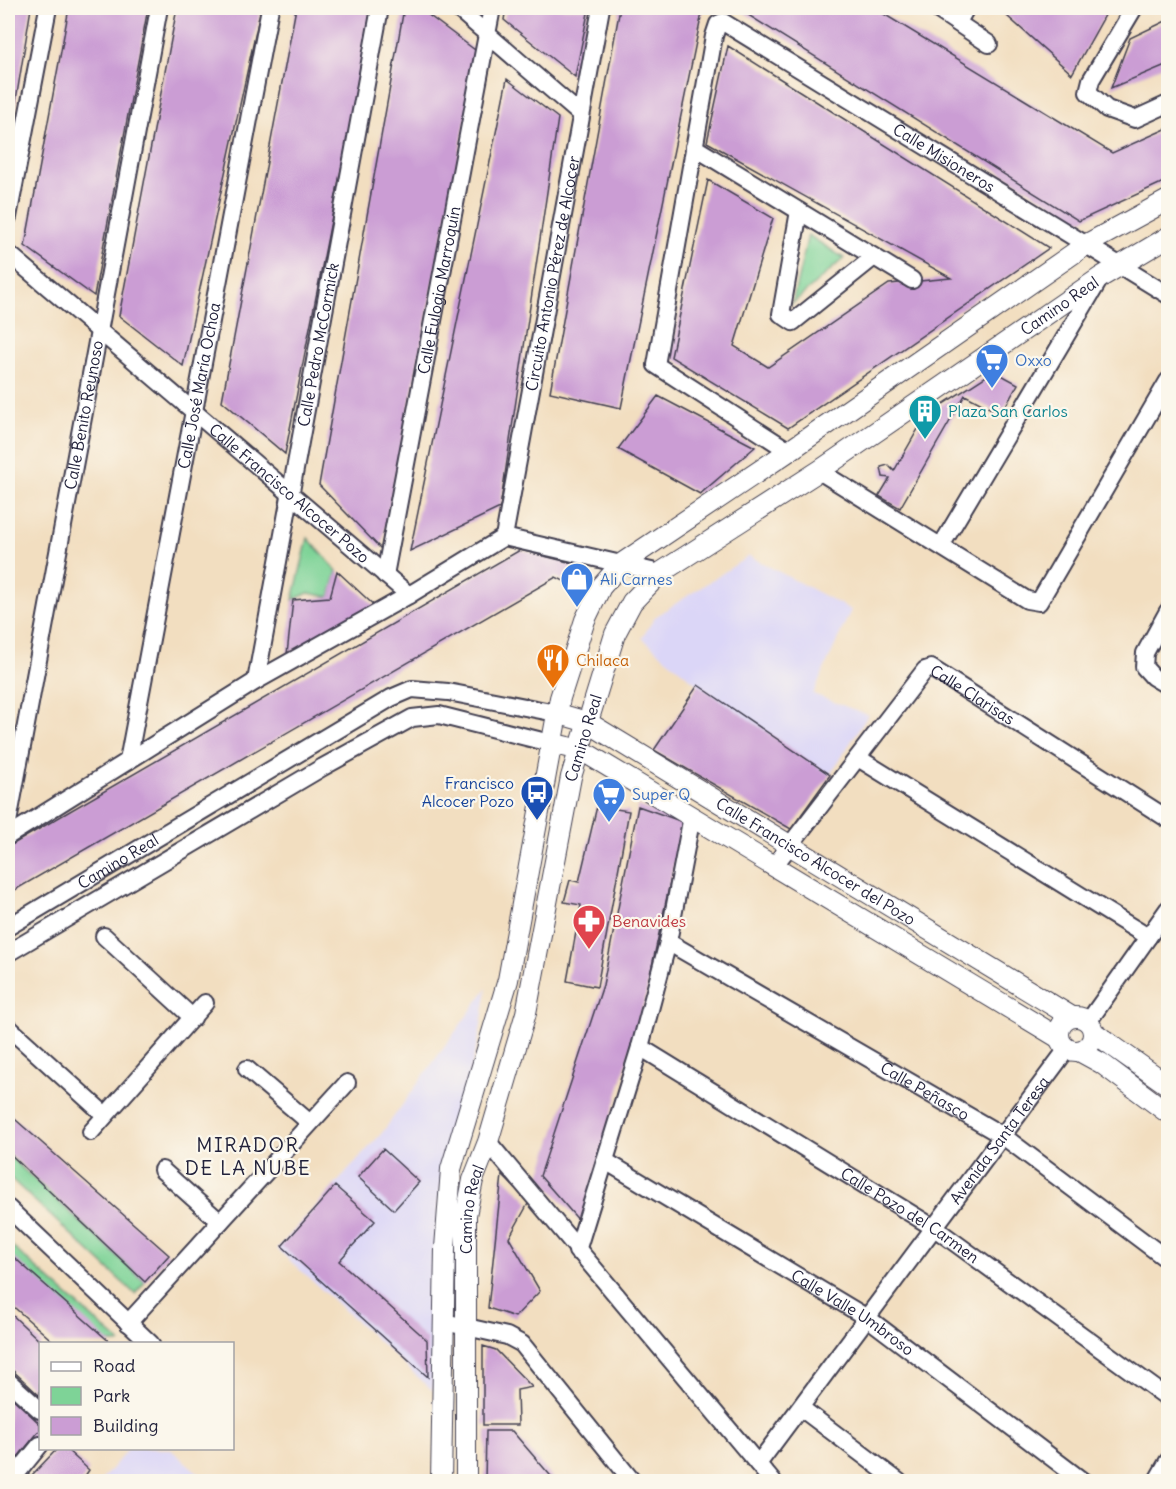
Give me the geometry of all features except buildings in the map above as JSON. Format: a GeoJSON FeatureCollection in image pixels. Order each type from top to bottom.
{"type":"FeatureCollection","features":[{"type":"Feature","properties":{"kind":"street"},"geometry":{"type":"LineString","coordinates":[[8,217],[48,8]]}},
{"type":"Feature","properties":{"kind":"street","name":"Calle Benito Reynoso"},"geometry":{"type":"LineString","coordinates":[[8,822],[159,8]]}},
{"type":"Feature","properties":{"kind":"street","name":"Calle José María Ochoa"},"geometry":{"type":"LineString","coordinates":[[128,761],[270,8]]}},
{"type":"Feature","properties":{"kind":"street","name":"Calle Pedro McCormick"},"geometry":{"type":"LineString","coordinates":[[255,681],[380,8]]}},
{"type":"Feature","properties":{"kind":"street"},"geometry":{"type":"LineString","coordinates":[[457,8],[580,114]]}},
{"type":"Feature","properties":{"kind":"street","name":"Calle Eulogio Marroquín"},"geometry":{"type":"LineString","coordinates":[[385,574],[492,8]]}},
{"type":"Feature","properties":{"kind":"street","name":"Circuito Antonio Pérez de Alcocer"},"geometry":{"type":"LineString","coordinates":[[504,537],[601,8]]}},
{"type":"Feature","properties":{"kind":"street"},"geometry":{"type":"LineString","coordinates":[[935,8],[962,15],[988,44]]}},
{"type":"Feature","properties":{"kind":"street"},"geometry":{"type":"LineString","coordinates":[[1134,8],[1091,80],[1088,92],[1107,109],[1135,119],[1168,104]]}},
{"type":"Feature","properties":{"kind":"street","name":"Calle Misioneros"},"geometry":{"type":"LineString","coordinates":[[694,147],[718,24],[723,22],[1168,295]]}},
{"type":"Feature","properties":{"kind":"street"},"geometry":{"type":"LineString","coordinates":[[789,451],[656,365],[694,147],[912,280]]}},
{"type":"Feature","properties":{"kind":"street","name":"Camino Real"},"geometry":{"type":"LineString","coordinates":[[441,1482],[446,1218],[452,1169],[508,980],[556,713],[585,620],[601,587],[621,564],[789,451],[1087,244],[1168,200]]}},
{"type":"Feature","properties":{"kind":"street"},"geometry":{"type":"LineString","coordinates":[[799,212],[782,298],[781,314],[785,319],[793,322],[874,257]]}},
{"type":"Feature","properties":{"kind":"street","name":"Camino Real"},"geometry":{"type":"LineString","coordinates":[[466,1482],[466,1215],[473,1180],[488,1142],[526,1013],[571,777],[615,634],[632,602],[660,573],[819,471],[1101,277],[1168,237]]}},
{"type":"Feature","properties":{"kind":"street","name":"Calle Francisco Alcocer Pozo"},"geometry":{"type":"LineString","coordinates":[[8,253],[409,595]]}},
{"type":"Feature","properties":{"kind":"street"},"geometry":{"type":"LineString","coordinates":[[941,546],[1101,277]]}},
{"type":"Feature","properties":{"kind":"street"},"geometry":{"type":"LineString","coordinates":[[819,471],[1027,600],[1039,602],[1168,381]]}},
{"type":"Feature","properties":{"kind":"street"},"geometry":{"type":"LineString","coordinates":[[8,836],[255,681],[409,595],[504,537],[660,573]]}},
{"type":"Feature","properties":{"kind":"street"},"geometry":{"type":"LineString","coordinates":[[1168,611],[1145,653],[1144,667],[1153,677],[1168,686]]}},
{"type":"Feature","properties":{"kind":"street","name":"Calle Clarisas"},"geometry":{"type":"LineString","coordinates":[[774,866],[924,670],[931,668],[1168,819]]}},
{"type":"Feature","properties":{"kind":"street","name":"Camino Real"},"geometry":{"type":"LineString","coordinates":[[8,927],[391,698],[412,688],[448,692],[556,713]]}},
{"type":"Feature","properties":{"kind":"street","name":"Calle Francisco Alcocer del Pozo"},"geometry":{"type":"LineString","coordinates":[[556,713],[587,722],[1084,1023],[1168,1085]]}},
{"type":"Feature","properties":{"kind":"street","name":"Camino Real"},"geometry":{"type":"LineString","coordinates":[[8,953],[412,717],[439,715],[550,743]]}},
{"type":"Feature","properties":{"kind":"street","name":"Calle Francisco Alcocer del Pozo"},"geometry":{"type":"LineString","coordinates":[[550,743],[580,750],[692,816],[1068,1046],[1101,1063],[1168,1113]]}},
{"type":"Feature","properties":{"kind":"street"},"geometry":{"type":"LineString","coordinates":[[858,758],[1148,937]]}},
{"type":"Feature","properties":{"kind":"street"},"geometry":{"type":"LineString","coordinates":[[577,1251],[607,1162],[668,942],[692,816]]}},
{"type":"Feature","properties":{"kind":"street"},"geometry":{"type":"LineString","coordinates":[[1084,1023],[1062,1023],[1068,1046],[1089,1045],[1084,1023],[1168,909]]}},
{"type":"Feature","properties":{"kind":"street"},"geometry":{"type":"LineString","coordinates":[[104,936],[193,1018]]}},
{"type":"Feature","properties":{"kind":"street","name":"Calle Peñasco"},"geometry":{"type":"LineString","coordinates":[[668,942],[1003,1136],[1168,1260]]}},
{"type":"Feature","properties":{"kind":"street"},"geometry":{"type":"LineString","coordinates":[[91,1132],[206,1003]]}},
{"type":"Feature","properties":{"kind":"street"},"geometry":{"type":"LineString","coordinates":[[8,1027],[105,1115]]}},
{"type":"Feature","properties":{"kind":"street","name":"Avenida Santa Teresa"},"geometry":{"type":"LineString","coordinates":[[758,1464],[936,1229],[1068,1046]]}},
{"type":"Feature","properties":{"kind":"street","name":"Calle Pozo del Carmen"},"geometry":{"type":"LineString","coordinates":[[640,1047],[936,1229],[1168,1398]]}},
{"type":"Feature","properties":{"kind":"street"},"geometry":{"type":"LineString","coordinates":[[247,1069],[310,1123]]}},
{"type":"Feature","properties":{"kind":"street"},"geometry":{"type":"LineString","coordinates":[[128,1323],[348,1083]]}},
{"type":"Feature","properties":{"kind":"street"},"geometry":{"type":"LineString","coordinates":[[488,1142],[577,1251],[773,1482]]}},
{"type":"Feature","properties":{"kind":"street","name":"Calle Valle Umbroso"},"geometry":{"type":"LineString","coordinates":[[607,1162],[868,1319],[1084,1482]]}},
{"type":"Feature","properties":{"kind":"street"},"geometry":{"type":"LineString","coordinates":[[162,1170],[220,1222]]}},
{"type":"Feature","properties":{"kind":"street"},"geometry":{"type":"LineString","coordinates":[[8,1208],[149,1342]]}},
{"type":"Feature","properties":{"kind":"street"},"geometry":{"type":"LineString","coordinates":[[444,1322],[466,1329],[507,1336],[522,1344],[633,1482]]}},
{"type":"Feature","properties":{"kind":"street"},"geometry":{"type":"LineString","coordinates":[[8,1381],[39,1409]]}},
{"type":"Feature","properties":{"kind":"street"},"geometry":{"type":"LineString","coordinates":[[801,1408],[899,1482]]}},
{"type":"Feature","properties":{"kind":"street"},"geometry":{"type":"LineString","coordinates":[[10,1482],[39,1447]]}},
{"type":"Feature","properties":{"kind":"street"},"geometry":{"type":"LineString","coordinates":[[1156,1482],[1168,1461]]}},
{"type":"Feature","properties":{"kind":"shaded area"},"geometry":{"type":"Polygon","coordinates":[[[749,556],[851,610],[813,694],[868,715],[830,775],[698,685],[642,638],[655,617],[749,556]]]}},
{"type":"Feature","properties":{"kind":"shaded area"},"geometry":{"type":"Polygon","coordinates":[[[487,988],[479,1037],[442,1176],[437,1223],[433,1391],[277,1249],[382,1133],[487,988]]]}},
{"type":"Feature","properties":{"kind":"shaded area"},"geometry":{"type":"Polygon","coordinates":[[[127,1450],[171,1450],[208,1481],[101,1481],[127,1450]]]}},
{"type":"Feature","properties":{"kind":"green space"},"geometry":{"type":"Polygon","coordinates":[[[808,235],[844,258],[792,304],[808,235]]]}},
{"type":"Feature","properties":{"kind":"green space"},"geometry":{"type":"Polygon","coordinates":[[[308,538],[337,571],[330,597],[308,593],[293,600],[308,538]]]}},
{"type":"Feature","properties":{"kind":"green space"},"geometry":{"type":"Polygon","coordinates":[[[8,1155],[145,1282],[135,1294],[8,1176],[8,1155]]]}},
{"type":"Feature","properties":{"kind":"green space"},"geometry":{"type":"Polygon","coordinates":[[[8,1243],[120,1342],[102,1342],[8,1257],[8,1243]]]}},
{"type":"Feature","properties":{"kind":"place","name":"Oxxo"},"geometry":{"type":"Point","coordinates":[992,389]}},
{"type":"Feature","properties":{"kind":"place","name":"Plaza San Carlos"},"geometry":{"type":"Point","coordinates":[925,440]}},
{"type":"Feature","properties":{"kind":"place","name":"Ali Carnes"},"geometry":{"type":"Point","coordinates":[577,608]}},
{"type":"Feature","properties":{"kind":"place","name":"Chilaca"},"geometry":{"type":"Point","coordinates":[553,689]}},
{"type":"Feature","properties":{"kind":"place","name":"Francisco Alcocer Pozo"},"geometry":{"type":"Point","coordinates":[537,821]}},
{"type":"Feature","properties":{"kind":"place","name":"Super Q"},"geometry":{"type":"Point","coordinates":[609,823]}},
{"type":"Feature","properties":{"kind":"place","name":"Benavides"},"geometry":{"type":"Point","coordinates":[589,950]}},
{"type":"Feature","properties":{"kind":"district","name":"MIRADOR DE LA NUBE"},"geometry":{"type":"Point","coordinates":[248,1156]}}]}
